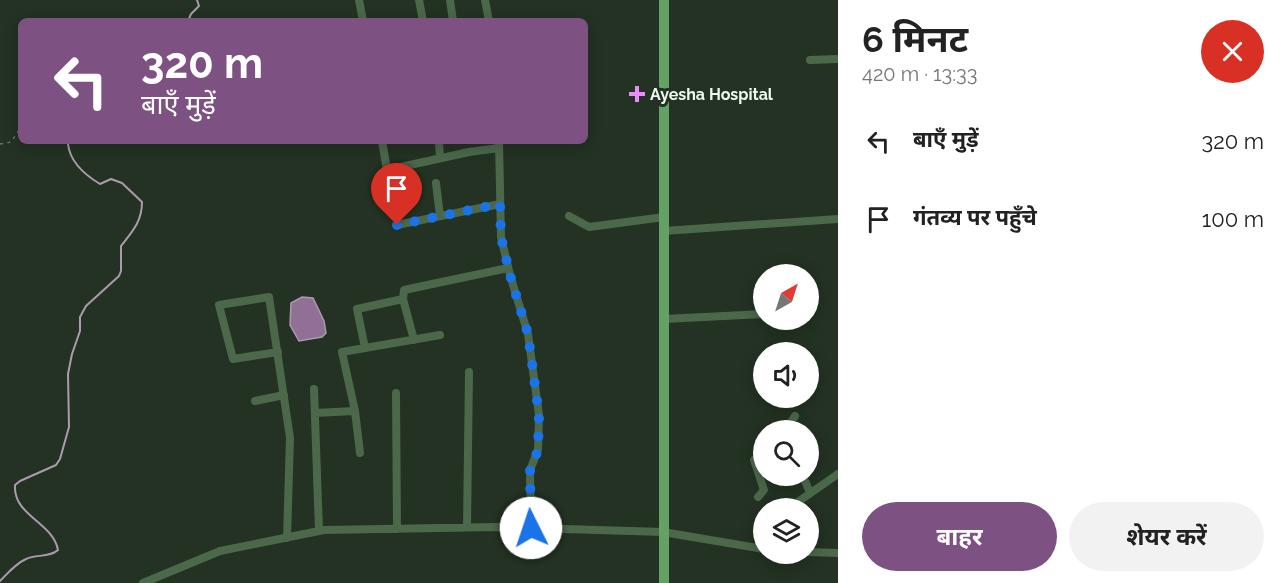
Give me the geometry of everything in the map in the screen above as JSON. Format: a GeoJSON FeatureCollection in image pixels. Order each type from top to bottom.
{"type":"FeatureCollection","features":[{"type":"Feature","properties":{"kind":"main road"},"geometry":{"type":"LineString","coordinates":[[664,0],[664,583]]}},
{"type":"Feature","properties":{"kind":"street"},"geometry":{"type":"LineString","coordinates":[[359,0],[362,18]]}},
{"type":"Feature","properties":{"kind":"street"},"geometry":{"type":"LineString","coordinates":[[419,0],[422,18]]}},
{"type":"Feature","properties":{"kind":"street"},"geometry":{"type":"LineString","coordinates":[[450,0],[453,18]]}},
{"type":"Feature","properties":{"kind":"street"},"geometry":{"type":"LineString","coordinates":[[485,0],[488,18]]}},
{"type":"Feature","properties":{"kind":"street"},"geometry":{"type":"LineString","coordinates":[[810,60],[838,59]]}},
{"type":"Feature","properties":{"kind":"street"},"geometry":{"type":"LineString","coordinates":[[383,144],[387,170],[499,144],[501,237],[528,334],[539,415],[538,450],[530,471],[531,528]]}},
{"type":"Feature","properties":{"kind":"street"},"geometry":{"type":"LineString","coordinates":[[439,144],[440,158]]}},
{"type":"Feature","properties":{"kind":"street"},"geometry":{"type":"LineString","coordinates":[[469,144],[469,152]]}},
{"type":"Feature","properties":{"kind":"street"},"geometry":{"type":"LineString","coordinates":[[435,183],[440,216]]}},
{"type":"Feature","properties":{"kind":"street"},"geometry":{"type":"LineString","coordinates":[[397,225],[500,204]]}},
{"type":"Feature","properties":{"kind":"street"},"geometry":{"type":"LineString","coordinates":[[569,216],[590,227],[664,217]]}},
{"type":"Feature","properties":{"kind":"street"},"geometry":{"type":"LineString","coordinates":[[664,231],[838,219]]}},
{"type":"Feature","properties":{"kind":"street"},"geometry":{"type":"LineString","coordinates":[[414,340],[403,299],[404,290],[508,268]]}},
{"type":"Feature","properties":{"kind":"street"},"geometry":{"type":"LineString","coordinates":[[278,352],[233,359],[219,305],[269,297],[278,352],[290,438],[287,538]]}},
{"type":"Feature","properties":{"kind":"street"},"geometry":{"type":"LineString","coordinates":[[365,348],[357,309],[403,299]]}},
{"type":"Feature","properties":{"kind":"street"},"geometry":{"type":"LineString","coordinates":[[664,319],[753,315]]}},
{"type":"Feature","properties":{"kind":"street"},"geometry":{"type":"LineString","coordinates":[[360,453],[355,411],[342,352],[440,335]]}},
{"type":"Feature","properties":{"kind":"street"},"geometry":{"type":"LineString","coordinates":[[467,527],[469,372]]}},
{"type":"Feature","properties":{"kind":"street"},"geometry":{"type":"LineString","coordinates":[[314,390],[318,531]]}},
{"type":"Feature","properties":{"kind":"street"},"geometry":{"type":"LineString","coordinates":[[396,393],[397,529]]}},
{"type":"Feature","properties":{"kind":"street"},"geometry":{"type":"LineString","coordinates":[[255,401],[284,395]]}},
{"type":"Feature","properties":{"kind":"street"},"geometry":{"type":"LineString","coordinates":[[315,413],[355,411]]}},
{"type":"Feature","properties":{"kind":"street"},"geometry":{"type":"LineString","coordinates":[[792,420],[795,416]]}},
{"type":"Feature","properties":{"kind":"street"},"geometry":{"type":"LineString","coordinates":[[803,498],[831,481],[838,474]]}},
{"type":"Feature","properties":{"kind":"street"},"geometry":{"type":"LineString","coordinates":[[758,497],[764,490],[763,486]]}},
{"type":"Feature","properties":{"kind":"street"},"geometry":{"type":"LineString","coordinates":[[807,486],[810,493]]}},
{"type":"Feature","properties":{"kind":"street"},"geometry":{"type":"LineString","coordinates":[[143,583],[220,551],[318,531],[467,527],[663,532],[753,546]]}},
{"type":"Feature","properties":{"kind":"street"},"geometry":{"type":"LineString","coordinates":[[819,552],[838,553]]}},
{"type":"Feature","properties":{"kind":"path"},"geometry":{"type":"LineString","coordinates":[[0,144],[11,142],[18,132]]}},
{"type":"Feature","properties":{"kind":"shaded area"},"geometry":{"type":"Polygon","coordinates":[[[302,297],[313,298],[324,321],[326,333],[322,337],[299,341],[290,325],[291,303],[302,297]]]}},
{"type":"Feature","properties":{"kind":"waterway"},"geometry":{"type":"LineString","coordinates":[[189,18],[199,6],[197,0]]}},
{"type":"Feature","properties":{"kind":"waterway"},"geometry":{"type":"LineString","coordinates":[[0,581],[22,561],[58,550],[49,532],[20,504],[16,496],[15,485],[56,465],[60,459],[69,427],[68,374],[80,331],[80,317],[86,306],[119,276],[121,246],[136,226],[142,209],[142,202],[122,183],[111,179],[100,184],[84,172],[72,157],[68,144]]}},
{"type":"Feature","properties":{"kind":"place","name":"Ayesha Hospital"},"geometry":{"type":"Point","coordinates":[637,94]}},
{"type":"Feature","properties":{"kind":"route"},"geometry":{"type":"LineString","coordinates":[[397,225],[500,204],[501,237],[528,334],[539,415],[538,450],[530,471],[531,528]]}}]}
